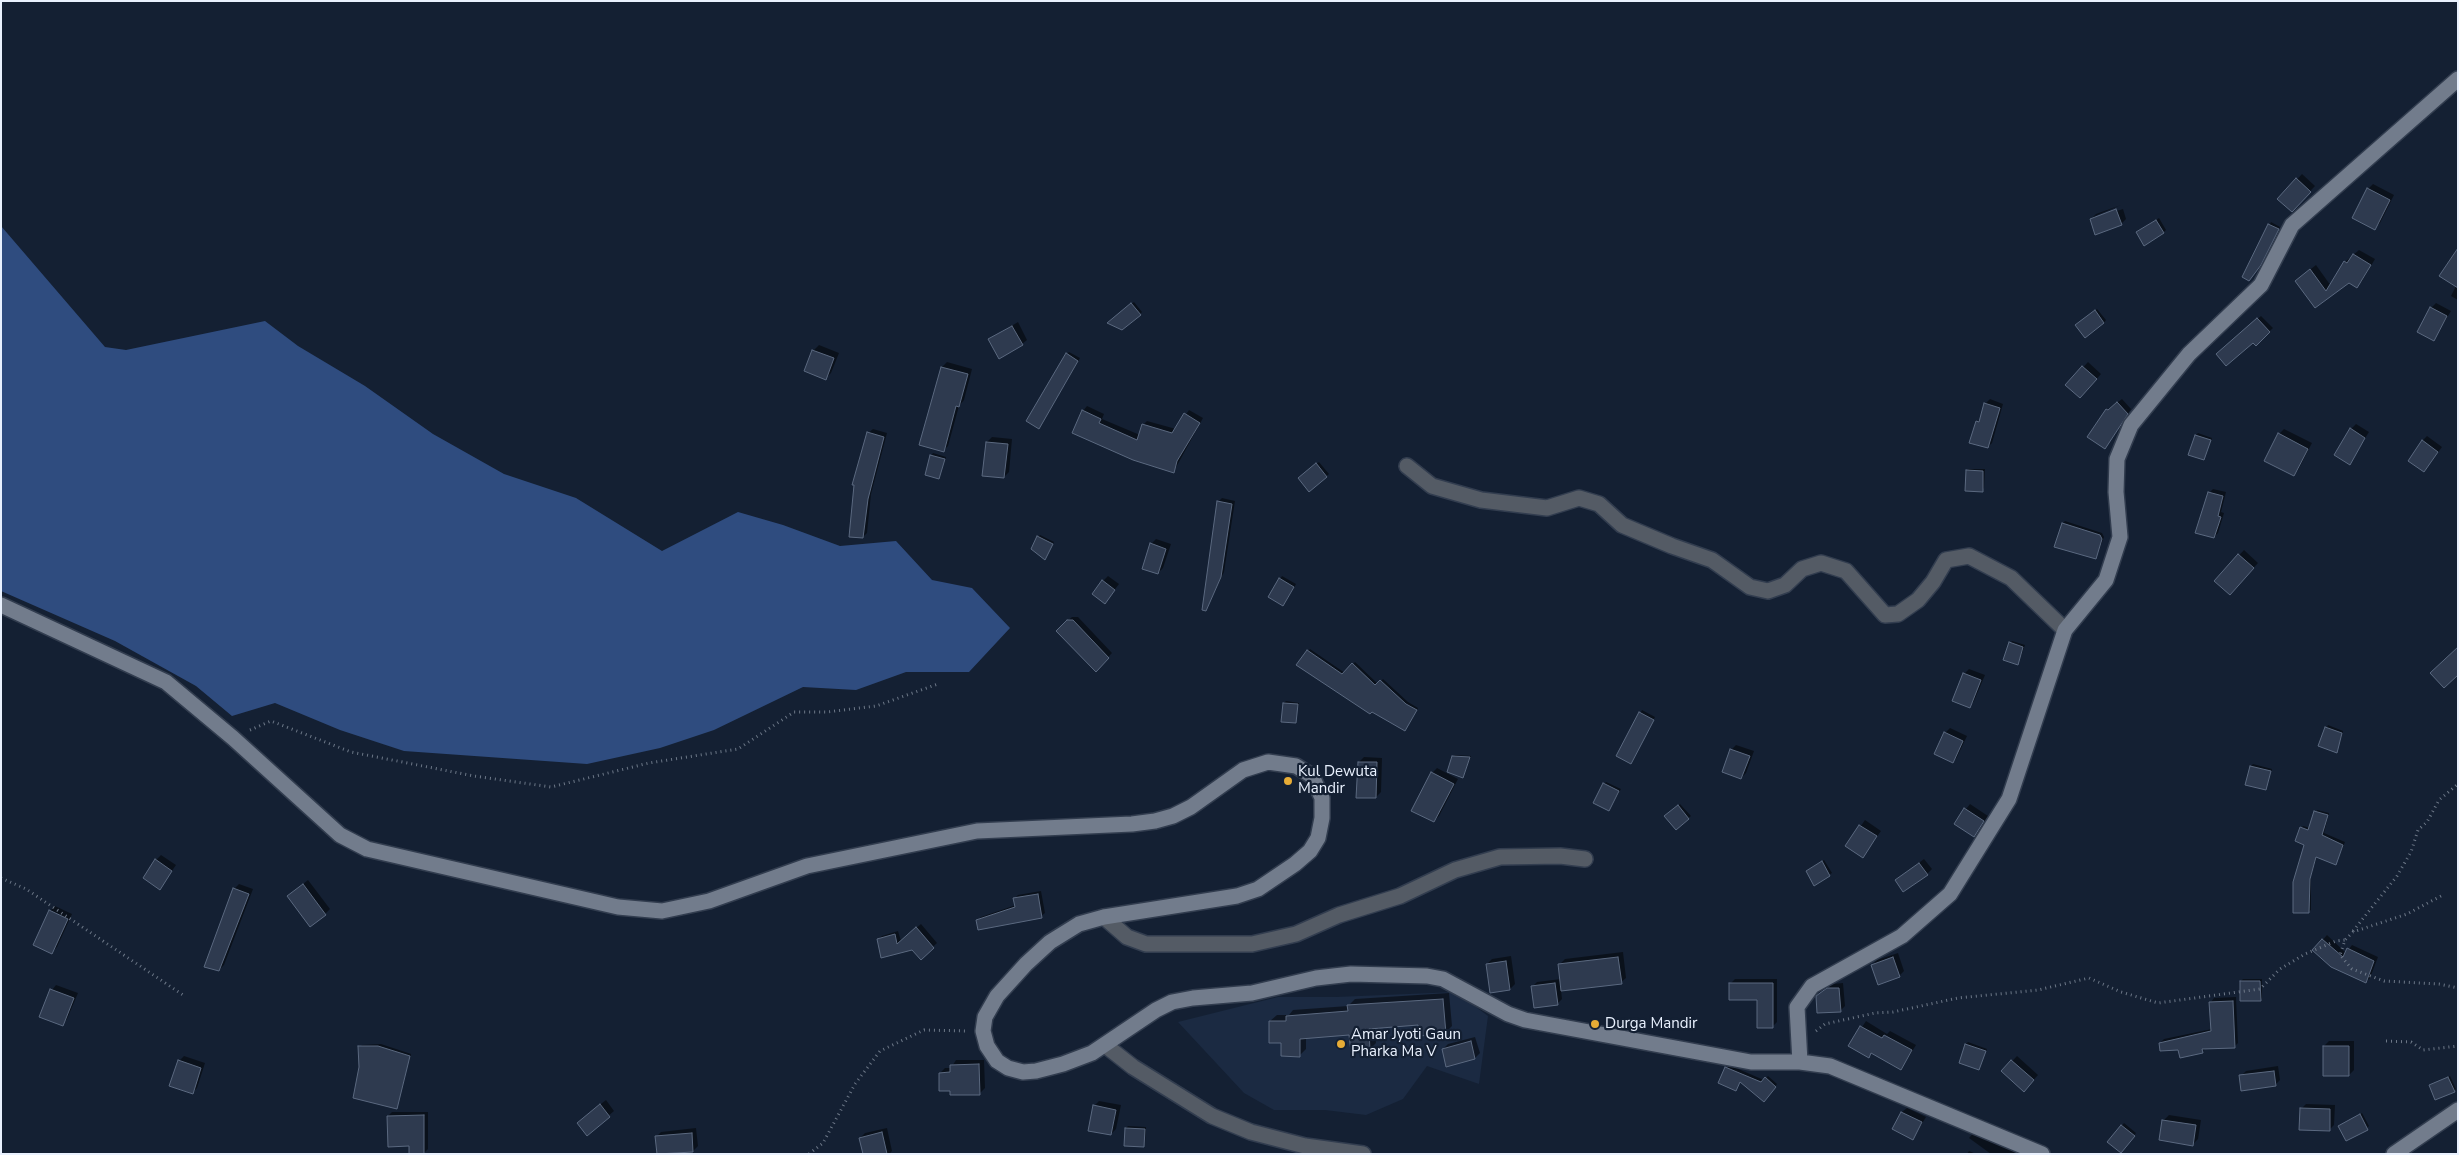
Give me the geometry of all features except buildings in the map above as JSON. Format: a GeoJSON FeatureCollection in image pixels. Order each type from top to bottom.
{"type":"FeatureCollection","features":[{"type":"Feature","properties":{"kind":"main road"},"geometry":{"type":"LineString","coordinates":[[1800,1062],[1797,1008],[1812,986],[1902,936],[1950,894],[2009,799],[2065,630],[2106,580],[2120,537],[2116,492],[2118,459],[2131,425],[2189,354],[2261,285],[2292,225],[2458,79]]}},
{"type":"Feature","properties":{"kind":"main road"},"geometry":{"type":"LineString","coordinates":[[1,605],[166,682],[233,738],[340,834],[367,849],[618,907],[662,911],[709,901],[807,866],[978,831],[1132,824],[1154,821],[1173,816],[1191,807],[1254,764],[1282,762],[1296,766],[1312,776],[1322,798],[1322,818],[1318,838],[1310,851],[1288,869],[1258,889],[1236,896],[1104,917],[1080,924],[1050,942],[1026,964],[997,996],[985,1017],[983,1031],[987,1046],[997,1061],[1008,1068],[1023,1072],[1036,1072],[1064,1064],[1105,1045],[1156,1010],[1172,1002],[1193,998],[1252,993],[1316,978],[1342,975],[1427,976],[1443,979],[1508,1014],[1525,1020],[1751,1062],[1800,1062],[1830,1066],[2042,1154]]}},
{"type":"Feature","properties":{"kind":"main road"},"geometry":{"type":"LineString","coordinates":[[2394,1154],[2458,1110]]}},
{"type":"Feature","properties":{"kind":"street"},"geometry":{"type":"LineString","coordinates":[[1407,466],[1432,486],[1481,500],[1547,508],[1580,498],[1599,504],[1622,525],[1712,560],[1750,587],[1768,591],[1786,585],[1802,570],[1821,563],[1846,571],[1885,614],[1898,614],[1918,600],[1933,582],[1946,560],[1968,556],[2011,578],[2065,630]]}},
{"type":"Feature","properties":{"kind":"street"},"geometry":{"type":"LineString","coordinates":[[1104,917],[1127,936],[1146,944],[1252,944],[1296,934],[1339,915],[1400,896],[1455,870],[1500,857],[1560,856],[1585,859]]}},
{"type":"Feature","properties":{"kind":"street"},"geometry":{"type":"LineString","coordinates":[[1105,1045],[1133,1067],[1212,1116],[1251,1132],[1296,1144],[1363,1154]]}},
{"type":"Feature","properties":{"kind":"path"},"geometry":{"type":"LineString","coordinates":[[233,738],[271,721],[351,752],[474,776],[551,787],[649,762],[738,749],[794,712],[827,712],[876,706],[938,684]]}},
{"type":"Feature","properties":{"kind":"path"},"geometry":{"type":"LineString","coordinates":[[2458,784],[2440,800],[2427,822],[2418,830],[2411,852],[2398,876],[2345,940],[2340,955],[2352,969],[2384,981],[2438,984],[2458,988]]}},
{"type":"Feature","properties":{"kind":"path"},"geometry":{"type":"LineString","coordinates":[[1,878],[26,889],[183,995]]}},
{"type":"Feature","properties":{"kind":"path"},"geometry":{"type":"LineString","coordinates":[[2352,932],[2407,914],[2441,896]]}},
{"type":"Feature","properties":{"kind":"path"},"geometry":{"type":"LineString","coordinates":[[1798,1046],[1825,1024],[1958,998],[2038,990],[2089,978],[2121,992],[2158,1003],[2260,989],[2280,969],[2304,954],[2336,941],[2345,940]]}},
{"type":"Feature","properties":{"kind":"path"},"geometry":{"type":"LineString","coordinates":[[809,1154],[823,1143],[855,1084],[880,1051],[924,1030],[983,1031]]}},
{"type":"Feature","properties":{"kind":"path"},"geometry":{"type":"LineString","coordinates":[[2386,1041],[2411,1042],[2423,1050],[2458,1046]]}},
{"type":"Feature","properties":{"kind":"shaded area"},"geometry":{"type":"Polygon","coordinates":[[[1,226],[105,347],[126,350],[265,321],[298,346],[365,386],[433,434],[504,474],[576,498],[662,551],[738,512],[783,525],[840,546],[896,541],[932,580],[972,588],[1010,628],[969,672],[906,672],[856,690],[803,687],[714,730],[660,748],[587,764],[404,751],[340,730],[275,703],[232,716],[196,686],[115,641],[1,591],[1,226]]]}},
{"type":"Feature","properties":{"kind":"shaded area","name":"Amar Jyoti Gaun Pharka Ma V"},"geometry":{"type":"Polygon","coordinates":[[[1456,992],[1488,1016],[1479,1084],[1427,1066],[1403,1099],[1366,1115],[1325,1110],[1274,1110],[1244,1093],[1178,1022],[1278,997],[1336,997],[1456,992]]]}},
{"type":"Feature","properties":{"kind":"place","name":"Kul Dewuta Mandir"},"geometry":{"type":"Point","coordinates":[1288,781]}},
{"type":"Feature","properties":{"kind":"place","name":"Durga Mandir"},"geometry":{"type":"Point","coordinates":[1595,1024]}},
{"type":"Feature","properties":{"kind":"place","name":"Amar Jyoti Gaun Pharka Ma V"},"geometry":{"type":"Point","coordinates":[1341,1044]}}]}
